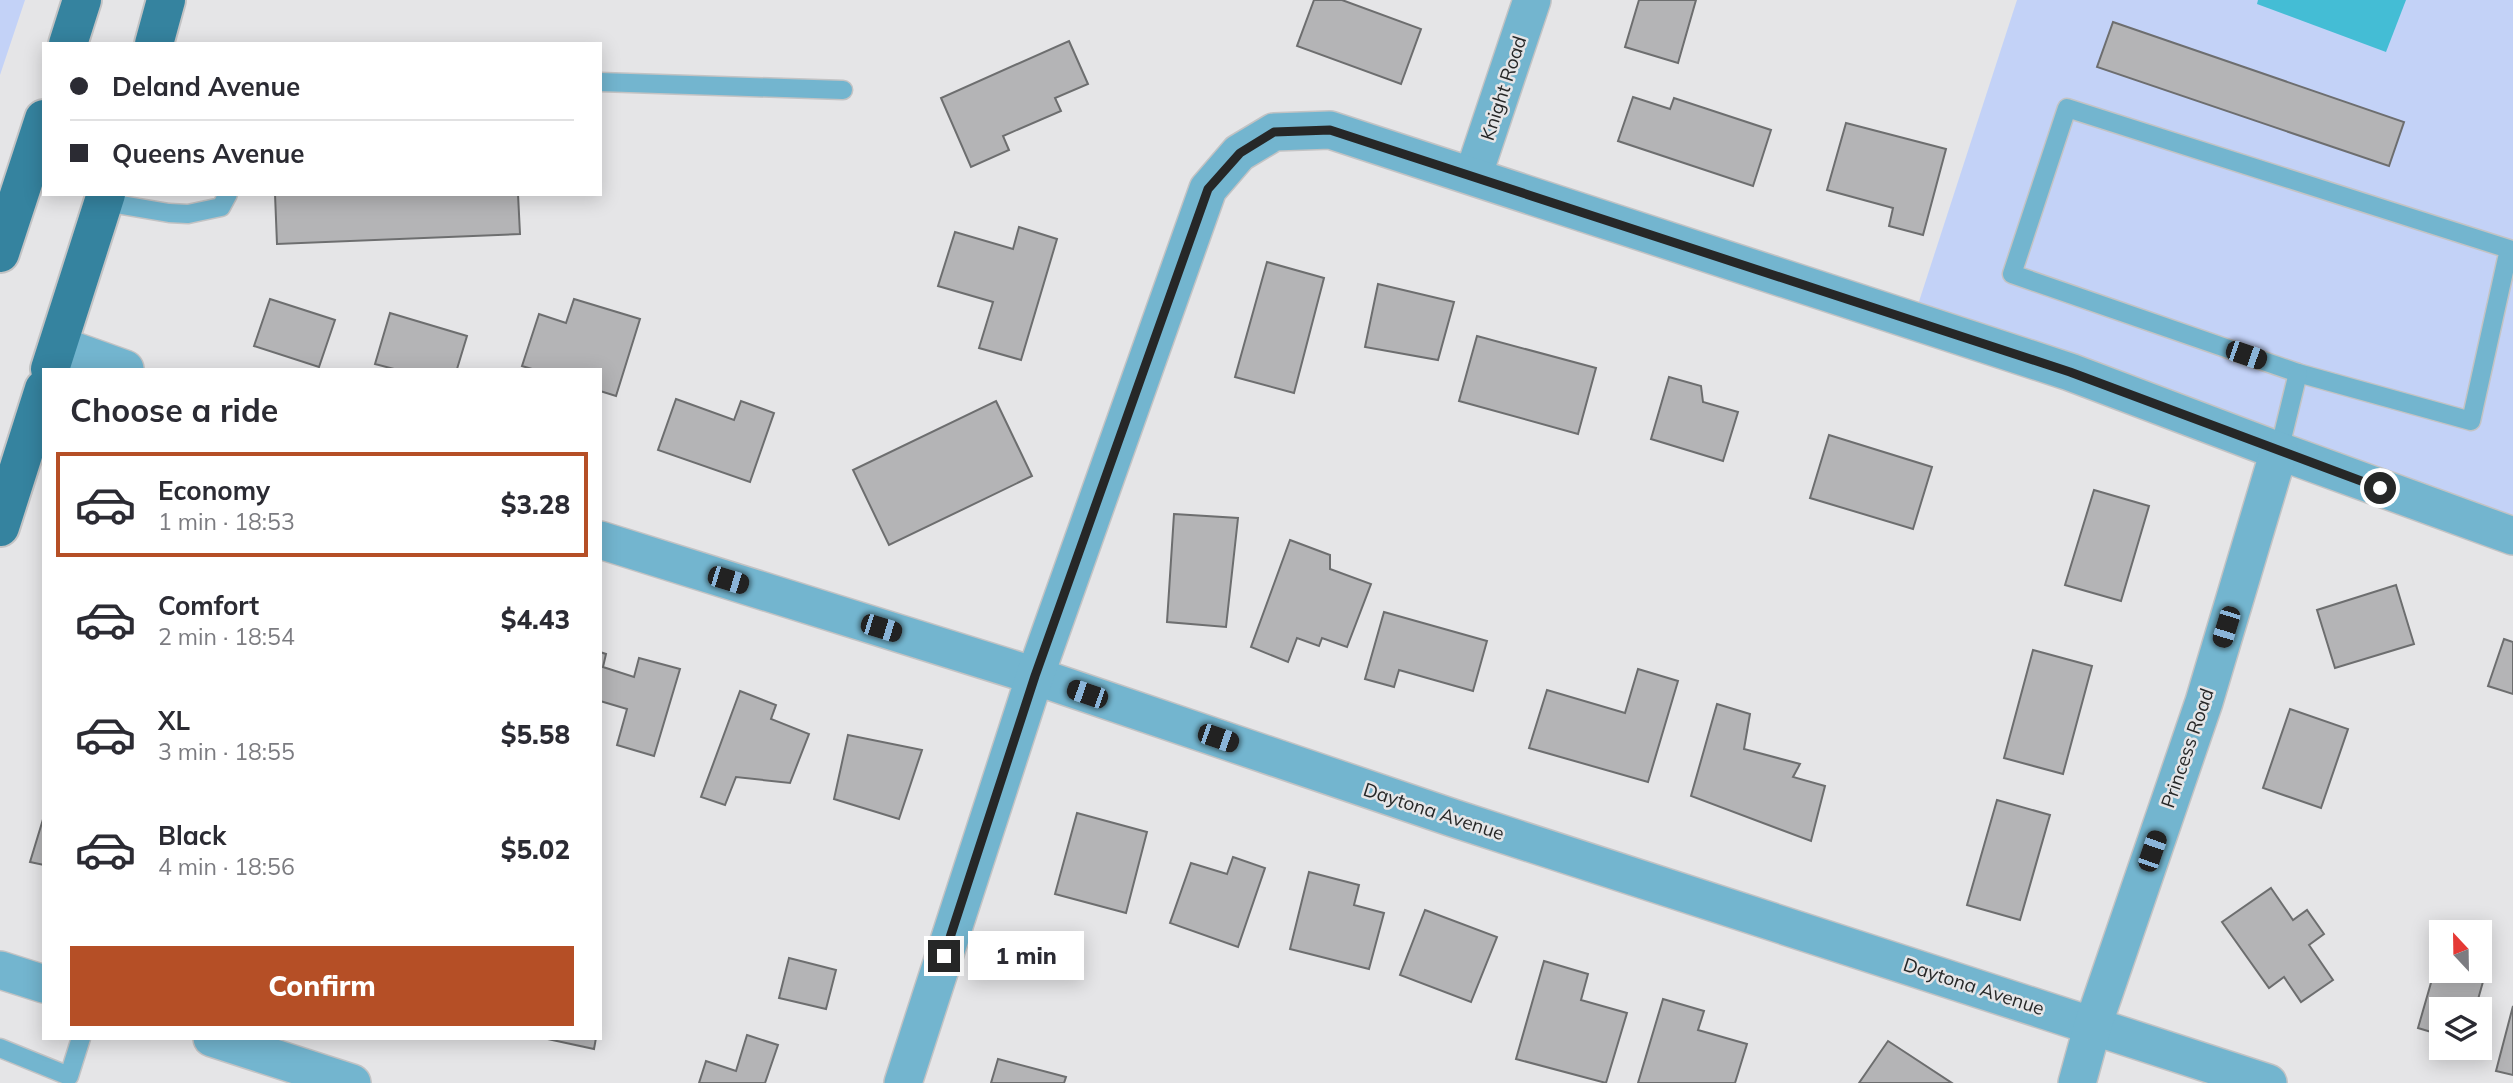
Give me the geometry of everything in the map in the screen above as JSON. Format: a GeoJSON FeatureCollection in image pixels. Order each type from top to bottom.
{"type":"FeatureCollection","features":[{"type":"Feature","properties":{"kind":"main road"},"geometry":{"type":"LineString","coordinates":[[69,42],[82,0]]}},
{"type":"Feature","properties":{"kind":"main road"},"geometry":{"type":"LineString","coordinates":[[155,42],[166,0]]}},
{"type":"Feature","properties":{"kind":"main road"},"geometry":{"type":"LineString","coordinates":[[0,253],[42,125]]}},
{"type":"Feature","properties":{"kind":"main road"},"geometry":{"type":"LineString","coordinates":[[54,357],[105,198]]}},
{"type":"Feature","properties":{"kind":"main road"},"geometry":{"type":"LineString","coordinates":[[0,527],[42,395]]}},
{"type":"Feature","properties":{"kind":"street","name":"Knight Road"},"geometry":{"type":"LineString","coordinates":[[1473,176],[1532,0]]}},
{"type":"Feature","properties":{"kind":"street"},"geometry":{"type":"LineString","coordinates":[[903,1083],[1035,676],[1208,189],[1240,153],[1274,132],[1330,130],[1473,176],[2070,372],[2279,451],[2509,530]]}},
{"type":"Feature","properties":{"kind":"street"},"geometry":{"type":"LineString","coordinates":[[54,357],[119,368]]}},
{"type":"Feature","properties":{"kind":"street","name":"Princess Road"},"geometry":{"type":"LineString","coordinates":[[2077,1083],[2093,1025],[2204,702],[2279,451]]}},
{"type":"Feature","properties":{"kind":"street","name":"Daytona Avenue"},"geometry":{"type":"LineString","coordinates":[[602,541],[1035,676],[1453,818],[2268,1083]]}},
{"type":"Feature","properties":{"kind":"street"},"geometry":{"type":"LineString","coordinates":[[0,970],[42,983]]}},
{"type":"Feature","properties":{"kind":"street"},"geometry":{"type":"LineString","coordinates":[[218,1040],[352,1083]]}},
{"type":"Feature","properties":{"kind":"lane"},"geometry":{"type":"LineString","coordinates":[[602,82],[843,90]]}},
{"type":"Feature","properties":{"kind":"lane"},"geometry":{"type":"LineString","coordinates":[[2067,108],[2509,249],[2470,421],[2298,373],[2011,274],[2067,108]]}},
{"type":"Feature","properties":{"kind":"lane"},"geometry":{"type":"LineString","coordinates":[[105,198],[169,213],[188,214],[220,207],[227,196]]}},
{"type":"Feature","properties":{"kind":"lane"},"geometry":{"type":"LineString","coordinates":[[2279,451],[2298,373]]}},
{"type":"Feature","properties":{"kind":"lane"},"geometry":{"type":"LineString","coordinates":[[0,1048],[68,1080],[80,1040]]}},
{"type":"Feature","properties":{"kind":"shaded area"},"geometry":{"type":"Polygon","coordinates":[[[0,0],[25,0],[0,75],[0,0]]]}},
{"type":"Feature","properties":{"kind":"shaded area"},"geometry":{"type":"Polygon","coordinates":[[[2017,0],[2513,0],[2513,529],[1913,320],[2017,0]]]}},
{"type":"Feature","properties":{"kind":"water"},"geometry":{"type":"Polygon","coordinates":[[[2258,0],[2406,0],[2386,52],[2257,4],[2258,0]]]}},
{"type":"Feature","properties":{"kind":"building"},"geometry":{"type":"Polygon","coordinates":[[[1314,0],[1342,0],[1421,29],[1401,84],[1297,46],[1314,0]]]}},
{"type":"Feature","properties":{"kind":"building"},"geometry":{"type":"Polygon","coordinates":[[[1639,0],[1696,0],[1678,63],[1625,47],[1639,0]]]}},
{"type":"Feature","properties":{"kind":"building"},"geometry":{"type":"Polygon","coordinates":[[[2113,22],[2404,122],[2389,166],[2097,67],[2113,22]]]}},
{"type":"Feature","properties":{"kind":"building"},"geometry":{"type":"Polygon","coordinates":[[[1069,41],[1088,84],[1055,98],[1061,111],[1003,136],[1009,150],[971,167],[941,98],[1069,41]]]}},
{"type":"Feature","properties":{"kind":"building"},"geometry":{"type":"Polygon","coordinates":[[[1633,97],[1670,109],[1674,98],[1771,130],[1753,186],[1618,141],[1633,97]]]}},
{"type":"Feature","properties":{"kind":"building"},"geometry":{"type":"Polygon","coordinates":[[[1846,123],[1946,149],[1923,235],[1889,226],[1893,208],[1827,190],[1846,123]]]}},
{"type":"Feature","properties":{"kind":"building"},"geometry":{"type":"Polygon","coordinates":[[[275,196],[518,196],[520,234],[277,244],[275,196]]]}},
{"type":"Feature","properties":{"kind":"building"},"geometry":{"type":"Polygon","coordinates":[[[1019,227],[1057,239],[1021,360],[979,348],[993,302],[938,286],[955,232],[1013,249],[1019,227]]]}},
{"type":"Feature","properties":{"kind":"building"},"geometry":{"type":"Polygon","coordinates":[[[1267,262],[1324,278],[1294,393],[1235,377],[1267,262]]]}},
{"type":"Feature","properties":{"kind":"building"},"geometry":{"type":"Polygon","coordinates":[[[1378,284],[1454,302],[1438,360],[1365,347],[1378,284]]]}},
{"type":"Feature","properties":{"kind":"building"},"geometry":{"type":"Polygon","coordinates":[[[270,299],[335,320],[319,367],[254,346],[270,299]]]}},
{"type":"Feature","properties":{"kind":"building"},"geometry":{"type":"Polygon","coordinates":[[[574,299],[640,319],[616,396],[602,392],[602,368],[522,366],[539,314],[566,323],[574,299]]]}},
{"type":"Feature","properties":{"kind":"building"},"geometry":{"type":"Polygon","coordinates":[[[390,313],[467,336],[457,368],[390,368],[375,364],[390,313]]]}},
{"type":"Feature","properties":{"kind":"building"},"geometry":{"type":"Polygon","coordinates":[[[1477,336],[1596,368],[1578,434],[1459,401],[1477,336]]]}},
{"type":"Feature","properties":{"kind":"building"},"geometry":{"type":"Polygon","coordinates":[[[1669,377],[1701,386],[1703,402],[1738,412],[1723,461],[1651,439],[1669,377]]]}},
{"type":"Feature","properties":{"kind":"building"},"geometry":{"type":"Polygon","coordinates":[[[676,399],[734,420],[741,401],[774,413],[750,482],[658,450],[676,399]]]}},
{"type":"Feature","properties":{"kind":"building"},"geometry":{"type":"Polygon","coordinates":[[[996,401],[1032,476],[889,545],[853,470],[996,401]]]}},
{"type":"Feature","properties":{"kind":"building"},"geometry":{"type":"Polygon","coordinates":[[[1829,435],[1932,467],[1913,529],[1810,498],[1829,435]]]}},
{"type":"Feature","properties":{"kind":"building"},"geometry":{"type":"Polygon","coordinates":[[[2094,490],[2149,506],[2121,601],[2065,585],[2094,490]]]}},
{"type":"Feature","properties":{"kind":"building"},"geometry":{"type":"Polygon","coordinates":[[[1174,514],[1238,518],[1226,627],[1167,622],[1174,514]]]}},
{"type":"Feature","properties":{"kind":"building"},"geometry":{"type":"Polygon","coordinates":[[[1290,540],[1330,555],[1330,569],[1371,584],[1347,647],[1322,638],[1319,646],[1297,638],[1288,662],[1251,647],[1290,540]]]}},
{"type":"Feature","properties":{"kind":"building"},"geometry":{"type":"Polygon","coordinates":[[[2396,585],[2414,644],[2335,668],[2317,610],[2396,585]]]}},
{"type":"Feature","properties":{"kind":"building"},"geometry":{"type":"Polygon","coordinates":[[[1384,612],[1487,641],[1473,691],[1399,670],[1394,687],[1365,679],[1384,612]]]}},
{"type":"Feature","properties":{"kind":"building"},"geometry":{"type":"Polygon","coordinates":[[[2504,639],[2513,642],[2513,694],[2488,686],[2504,639]]]}},
{"type":"Feature","properties":{"kind":"building"},"geometry":{"type":"Polygon","coordinates":[[[2033,650],[2092,666],[2063,774],[2004,758],[2033,650]]]}},
{"type":"Feature","properties":{"kind":"building"},"geometry":{"type":"Polygon","coordinates":[[[602,653],[606,654],[603,667],[634,677],[639,658],[680,669],[654,756],[617,745],[627,709],[602,702],[602,653]]]}},
{"type":"Feature","properties":{"kind":"building"},"geometry":{"type":"Polygon","coordinates":[[[1638,669],[1678,681],[1648,782],[1529,748],[1547,690],[1625,713],[1638,669]]]}},
{"type":"Feature","properties":{"kind":"building"},"geometry":{"type":"Polygon","coordinates":[[[740,691],[776,705],[771,719],[809,734],[790,783],[736,777],[725,805],[701,797],[740,691]]]}},
{"type":"Feature","properties":{"kind":"building"},"geometry":{"type":"Polygon","coordinates":[[[1717,704],[1750,714],[1744,749],[1800,764],[1793,777],[1825,786],[1811,841],[1691,796],[1717,704]]]}},
{"type":"Feature","properties":{"kind":"building"},"geometry":{"type":"Polygon","coordinates":[[[2290,709],[2348,729],[2321,808],[2263,788],[2290,709]]]}},
{"type":"Feature","properties":{"kind":"building"},"geometry":{"type":"Polygon","coordinates":[[[848,735],[922,750],[899,819],[834,799],[848,735]]]}},
{"type":"Feature","properties":{"kind":"building"},"geometry":{"type":"Polygon","coordinates":[[[1997,800],[2050,815],[2020,920],[1967,905],[1997,800]]]}},
{"type":"Feature","properties":{"kind":"building"},"geometry":{"type":"Polygon","coordinates":[[[1077,813],[1147,832],[1126,913],[1055,894],[1077,813]]]}},
{"type":"Feature","properties":{"kind":"building"},"geometry":{"type":"Polygon","coordinates":[[[42,823],[42,865],[30,862],[42,823]]]}},
{"type":"Feature","properties":{"kind":"building"},"geometry":{"type":"Polygon","coordinates":[[[1233,857],[1265,868],[1238,947],[1170,923],[1191,863],[1227,874],[1233,857]]]}},
{"type":"Feature","properties":{"kind":"building"},"geometry":{"type":"Polygon","coordinates":[[[1309,872],[1359,885],[1354,905],[1384,913],[1369,969],[1290,949],[1309,872]]]}},
{"type":"Feature","properties":{"kind":"building"},"geometry":{"type":"Polygon","coordinates":[[[2271,888],[2293,920],[2307,910],[2324,934],[2309,945],[2333,980],[2301,1002],[2284,977],[2269,988],[2222,922],[2271,888]]]}},
{"type":"Feature","properties":{"kind":"building"},"geometry":{"type":"Polygon","coordinates":[[[1425,910],[1497,937],[1471,1002],[1400,975],[1425,910]]]}},
{"type":"Feature","properties":{"kind":"building"},"geometry":{"type":"Polygon","coordinates":[[[789,958],[836,970],[826,1009],[779,998],[789,958]]]}},
{"type":"Feature","properties":{"kind":"building"},"geometry":{"type":"Polygon","coordinates":[[[1544,961],[1588,974],[1581,1000],[1627,1013],[1606,1083],[1516,1059],[1544,961]]]}},
{"type":"Feature","properties":{"kind":"building"},"geometry":{"type":"Polygon","coordinates":[[[2431,984],[2482,984],[2479,997],[2429,997],[2429,1031],[2418,1028],[2431,984]]]}},
{"type":"Feature","properties":{"kind":"building"},"geometry":{"type":"Polygon","coordinates":[[[1663,999],[1704,1011],[1698,1030],[1747,1044],[1735,1083],[1638,1083],[1663,999]]]}},
{"type":"Feature","properties":{"kind":"building"},"geometry":{"type":"Polygon","coordinates":[[[2513,1006],[2513,1075],[2496,1071],[2513,1006]]]}},
{"type":"Feature","properties":{"kind":"building"},"geometry":{"type":"Polygon","coordinates":[[[747,1035],[778,1045],[765,1083],[699,1083],[706,1061],[736,1071],[747,1035]]]}},
{"type":"Feature","properties":{"kind":"building"},"geometry":{"type":"Polygon","coordinates":[[[552,1040],[596,1040],[594,1049],[552,1040]]]}},
{"type":"Feature","properties":{"kind":"building"},"geometry":{"type":"Polygon","coordinates":[[[1888,1041],[1952,1083],[1859,1083],[1888,1041]]]}},
{"type":"Feature","properties":{"kind":"building"},"geometry":{"type":"Polygon","coordinates":[[[998,1059],[1066,1077],[1064,1083],[991,1083],[998,1059]]]}},
{"type":"Feature","properties":{"kind":"route"},"geometry":{"type":"LineString","coordinates":[[944,956],[1035,676],[1208,189],[1240,153],[1274,132],[1330,130],[2070,372],[2380,488]]}}]}
